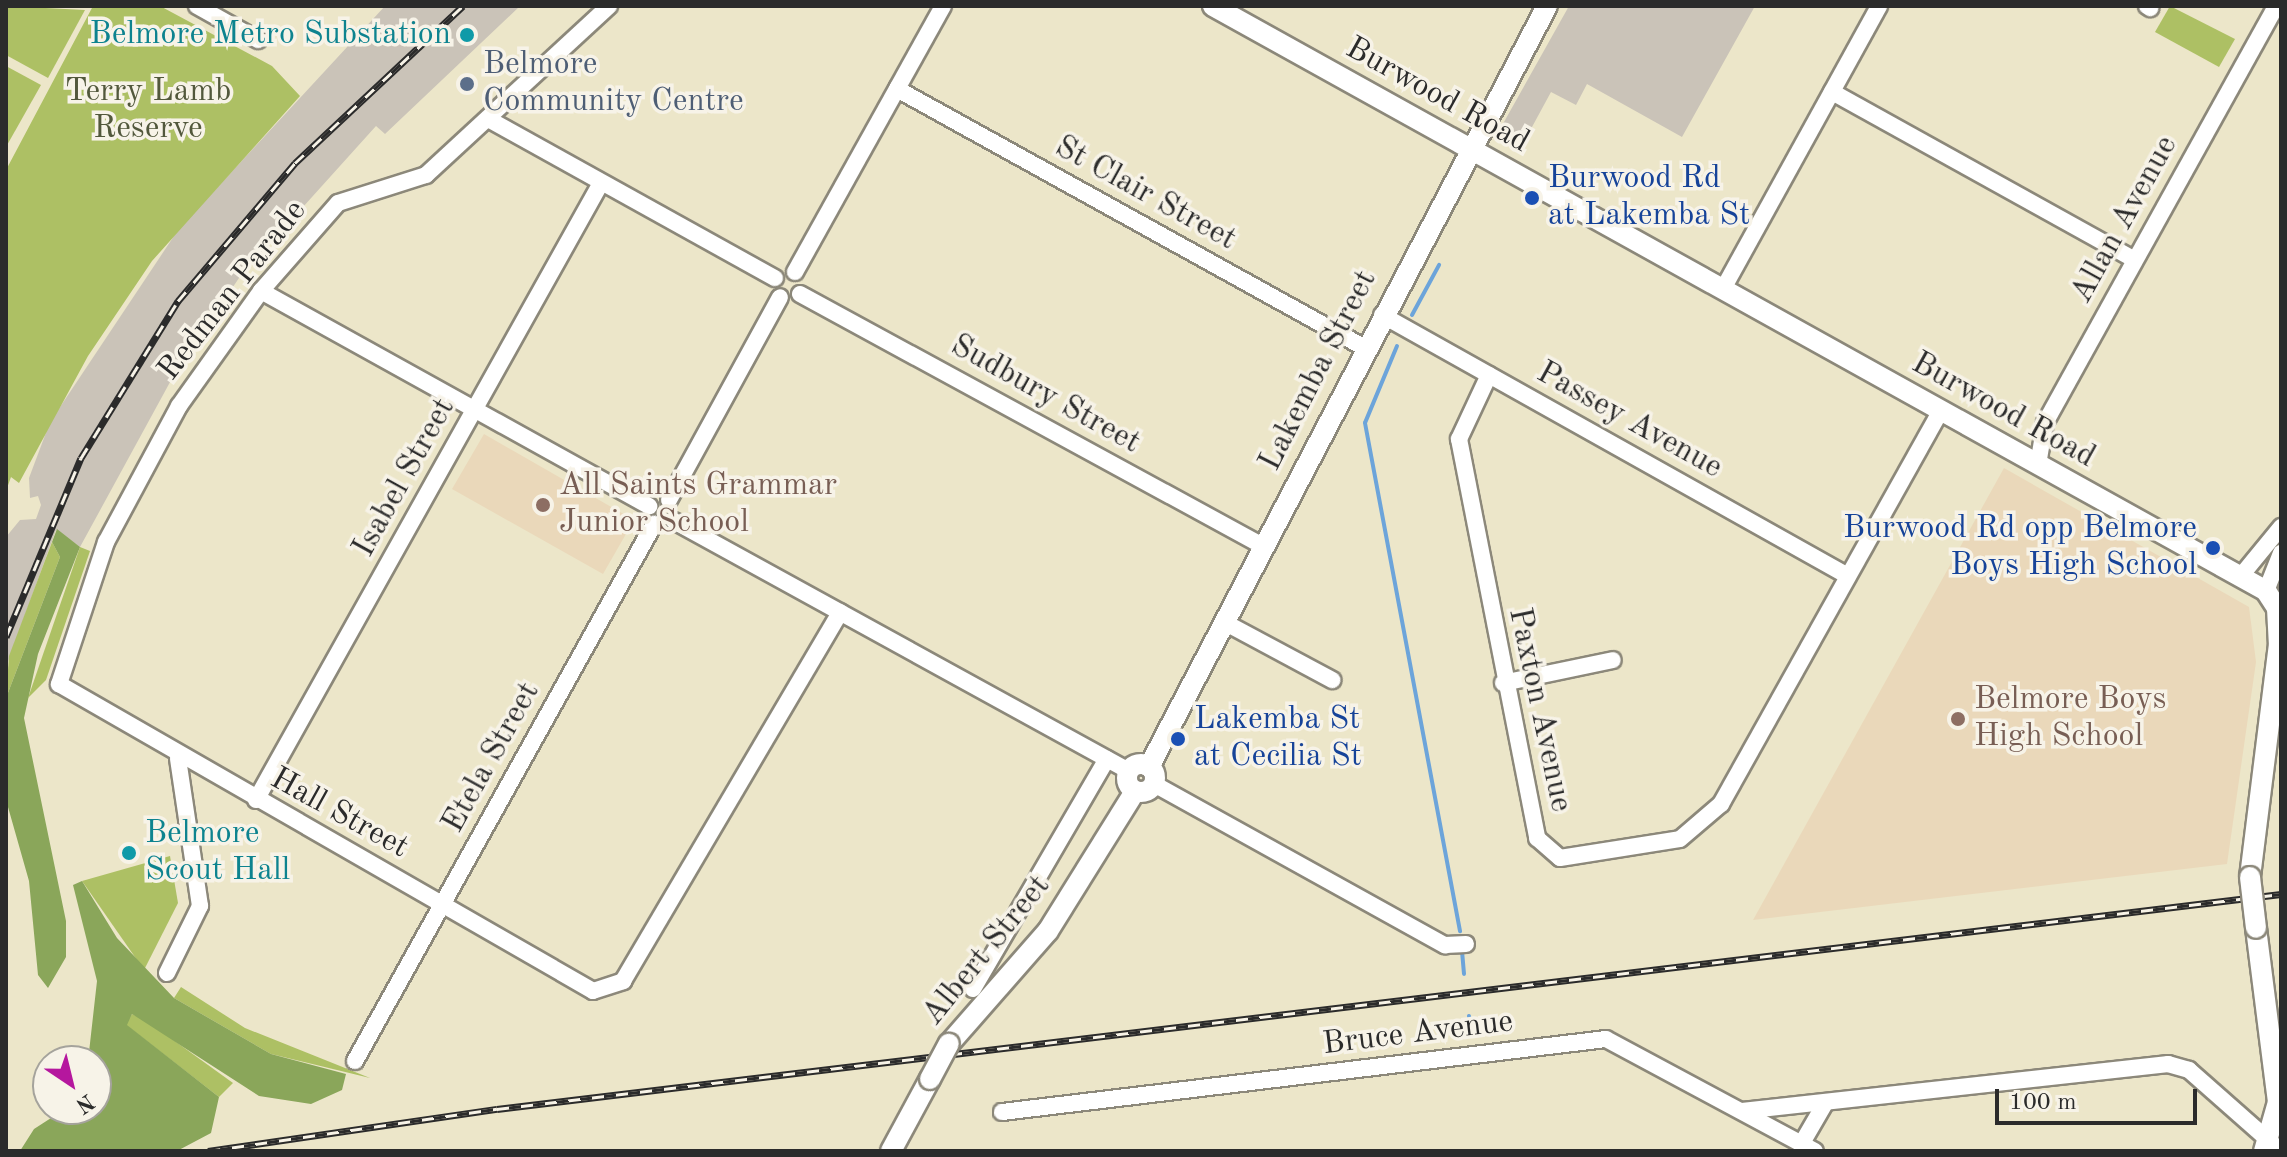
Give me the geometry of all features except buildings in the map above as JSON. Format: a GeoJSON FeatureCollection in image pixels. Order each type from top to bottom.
{"type":"FeatureCollection","features":[{"type":"Feature","properties":{"kind":"main road","name":"Burwood Road"},"geometry":{"type":"LineString","coordinates":[[1213,6],[2266,591]]}},
{"type":"Feature","properties":{"kind":"main road","name":"Lakemba Street"},"geometry":{"type":"LineString","coordinates":[[1142,778],[1469,148],[1547,6]]}},
{"type":"Feature","properties":{"kind":"main road"},"geometry":{"type":"LineString","coordinates":[[2266,591],[2277,608],[2279,644],[2250,877],[2279,1102],[2271,1147]]}},
{"type":"Feature","properties":{"kind":"main road","name":"Albert Street"},"geometry":{"type":"LineString","coordinates":[[891,1151],[949,1044],[1048,931],[1142,778]]}},
{"type":"Feature","properties":{"kind":"street"},"geometry":{"type":"LineString","coordinates":[[197,6],[258,40]]}},
{"type":"Feature","properties":{"kind":"street","name":"Redman Parade"},"geometry":{"type":"LineString","coordinates":[[59,684],[106,542],[179,406],[261,291],[338,203],[413,183],[488,119],[609,6]]}},
{"type":"Feature","properties":{"kind":"street"},"geometry":{"type":"LineString","coordinates":[[780,297],[800,294],[795,272],[943,6]]}},
{"type":"Feature","properties":{"kind":"street"},"geometry":{"type":"LineString","coordinates":[[1723,289],[1879,6]]}},
{"type":"Feature","properties":{"kind":"street","name":"Allan Avenue"},"geometry":{"type":"LineString","coordinates":[[2038,465],[2045,423],[2276,6]]}},
{"type":"Feature","properties":{"kind":"street","name":"St Clair Street"},"geometry":{"type":"LineString","coordinates":[[897,89],[1365,348]]}},
{"type":"Feature","properties":{"kind":"street"},"geometry":{"type":"LineString","coordinates":[[1832,92],[2135,260]]}},
{"type":"Feature","properties":{"kind":"street"},"geometry":{"type":"LineString","coordinates":[[488,119],[775,278],[795,272]]}},
{"type":"Feature","properties":{"kind":"street","name":"Isabel Street"},"geometry":{"type":"LineString","coordinates":[[256,800],[601,183]]}},
{"type":"Feature","properties":{"kind":"street"},"geometry":{"type":"LineString","coordinates":[[674,521],[669,500],[780,297],[775,278]]}},
{"type":"Feature","properties":{"kind":"street"},"geometry":{"type":"LineString","coordinates":[[261,291],[649,506],[654,524],[674,521],[1445,945],[1466,944]]}},
{"type":"Feature","properties":{"kind":"street","name":"Sudbury Street"},"geometry":{"type":"LineString","coordinates":[[800,294],[1263,546]]}},
{"type":"Feature","properties":{"kind":"street","name":"Passey Avenue"},"geometry":{"type":"LineString","coordinates":[[1382,315],[1848,576]]}},
{"type":"Feature","properties":{"kind":"street","name":"Paxton Avenue"},"geometry":{"type":"LineString","coordinates":[[1489,375],[1459,439],[1503,683],[1540,846],[1560,858],[1680,839],[1721,804],[1941,411]]}},
{"type":"Feature","properties":{"kind":"street"},"geometry":{"type":"LineString","coordinates":[[649,506],[669,500]]}},
{"type":"Feature","properties":{"kind":"street","name":"Etela Street"},"geometry":{"type":"LineString","coordinates":[[355,1061],[654,524]]}},
{"type":"Feature","properties":{"kind":"street"},"geometry":{"type":"LineString","coordinates":[[2240,577],[2262,559],[2281,527]]}},
{"type":"Feature","properties":{"kind":"street"},"geometry":{"type":"LineString","coordinates":[[2266,591],[2281,553]]}},
{"type":"Feature","properties":{"kind":"street","name":"Hall Street"},"geometry":{"type":"LineString","coordinates":[[59,684],[178,759],[443,903],[593,991],[623,981],[840,612]]}},
{"type":"Feature","properties":{"kind":"street"},"geometry":{"type":"LineString","coordinates":[[1224,622],[1332,680]]}},
{"type":"Feature","properties":{"kind":"street"},"geometry":{"type":"LineString","coordinates":[[1503,683],[1613,660]]}},
{"type":"Feature","properties":{"kind":"street"},"geometry":{"type":"LineString","coordinates":[[167,973],[200,906],[178,759]]}},
{"type":"Feature","properties":{"kind":"street","name":"Albert Street"},"geometry":{"type":"LineString","coordinates":[[973,989],[1107,759]]}},
{"type":"Feature","properties":{"kind":"street","name":"Bruce Avenue"},"geometry":{"type":"LineString","coordinates":[[1002,1112],[1606,1039],[1809,1147]]}},
{"type":"Feature","properties":{"kind":"street"},"geometry":{"type":"LineString","coordinates":[[1742,1111],[1824,1105],[2168,1064],[2189,1070],[2271,1147]]}},
{"type":"Feature","properties":{"kind":"street"},"geometry":{"type":"LineString","coordinates":[[1809,1147],[1824,1105]]}},
{"type":"Feature","properties":{"kind":"shaded area"},"geometry":{"type":"Polygon","coordinates":[[[385,6],[520,6],[385,134],[376,126],[239,278],[175,373],[80,547],[56,530],[6,667],[6,537],[20,520],[36,519],[41,505],[38,496],[30,498],[29,478],[50,422],[178,230],[385,6]]]}},
{"type":"Feature","properties":{"kind":"shaded area"},"geometry":{"type":"Polygon","coordinates":[[[1569,6],[1755,6],[1682,137],[1587,84],[1576,105],[1551,92],[1519,151],[1495,138],[1569,6]]]}},
{"type":"Feature","properties":{"kind":"shaded area","name":"All Saints Grammar Junior School"},"geometry":{"type":"Polygon","coordinates":[[[484,434],[634,520],[603,574],[452,489],[484,434]]]}},
{"type":"Feature","properties":{"kind":"shaded area"},"geometry":{"type":"Polygon","coordinates":[[[2004,468],[2249,607],[2256,662],[2227,864],[1753,920],[2004,468]]]}},
{"type":"Feature","properties":{"kind":"green space"},"geometry":{"type":"Polygon","coordinates":[[[6,6],[85,10],[48,78],[6,55],[6,6]]]}},
{"type":"Feature","properties":{"kind":"green space","name":"Terry Lamb Reserve"},"geometry":{"type":"Polygon","coordinates":[[[93,6],[160,6],[272,66],[300,96],[152,261],[88,356],[19,483],[11,477],[6,491],[6,170],[93,6]]]}},
{"type":"Feature","properties":{"kind":"green space"},"geometry":{"type":"Polygon","coordinates":[[[2170,6],[2235,39],[2219,67],[2155,32],[2170,6]]]}},
{"type":"Feature","properties":{"kind":"green space"},"geometry":{"type":"Polygon","coordinates":[[[6,66],[41,85],[6,147],[6,66]]]}},
{"type":"Feature","properties":{"kind":"green space"},"geometry":{"type":"Polygon","coordinates":[[[57,529],[80,547],[38,654],[24,718],[66,921],[66,957],[48,988],[38,975],[29,881],[6,800],[6,698],[60,557],[52,542],[57,529]]]}},
{"type":"Feature","properties":{"kind":"green space"},"geometry":{"type":"Polygon","coordinates":[[[52,542],[60,557],[6,698],[9,656],[52,542]]]}},
{"type":"Feature","properties":{"kind":"green space"},"geometry":{"type":"Polygon","coordinates":[[[80,547],[90,551],[46,680],[28,698],[80,547]]]}},
{"type":"Feature","properties":{"kind":"green space"},"geometry":{"type":"Polygon","coordinates":[[[170,856],[178,903],[144,970],[82,881],[170,856]]]}},
{"type":"Feature","properties":{"kind":"green space"},"geometry":{"type":"Polygon","coordinates":[[[82,881],[117,938],[174,998],[271,1054],[346,1074],[342,1090],[311,1104],[259,1096],[132,1014],[127,1025],[219,1097],[211,1133],[177,1151],[20,1151],[34,1129],[40,1125],[112,1125],[112,1045],[90,1045],[97,981],[73,885],[82,881]]]}},
{"type":"Feature","properties":{"kind":"green space"},"geometry":{"type":"Polygon","coordinates":[[[181,987],[245,1028],[370,1078],[271,1054],[174,998],[181,987]]]}},
{"type":"Feature","properties":{"kind":"green space"},"geometry":{"type":"Polygon","coordinates":[[[132,1014],[147,1021],[233,1083],[219,1097],[126,1025],[132,1014]]]}},
{"type":"Feature","properties":{"kind":"waterway"},"geometry":{"type":"LineString","coordinates":[[1412,315],[1439,265]]}},
{"type":"Feature","properties":{"kind":"waterway"},"geometry":{"type":"LineString","coordinates":[[1397,346],[1365,423],[1460,931]]}},
{"type":"Feature","properties":{"kind":"waterway"},"geometry":{"type":"LineString","coordinates":[[1462,951],[1464,974]]}},
{"type":"Feature","properties":{"kind":"waterway"},"geometry":{"type":"LineString","coordinates":[[1469,1016],[1472,1035]]}},
{"type":"Feature","properties":{"kind":"railway"},"geometry":{"type":"LineString","coordinates":[[6,637],[81,458],[178,301],[295,163],[463,6]]}},
{"type":"Feature","properties":{"kind":"railway"},"geometry":{"type":"LineString","coordinates":[[208,1151],[497,1109],[2281,894]]}},
{"type":"Feature","properties":{"kind":"place","name":"Belmore Metro Substation"},"geometry":{"type":"Point","coordinates":[467,35]}},
{"type":"Feature","properties":{"kind":"place","name":"Belmore Community Centre"},"geometry":{"type":"Point","coordinates":[467,84]}},
{"type":"Feature","properties":{"kind":"place","name":"Burwood Rd at Lakemba St"},"geometry":{"type":"Point","coordinates":[1532,198]}},
{"type":"Feature","properties":{"kind":"place","name":"All Saints Grammar Junior School"},"geometry":{"type":"Point","coordinates":[543,505]}},
{"type":"Feature","properties":{"kind":"place","name":"Burwood Rd opp Belmore Boys High School"},"geometry":{"type":"Point","coordinates":[2213,548]}},
{"type":"Feature","properties":{"kind":"place","name":"Belmore Boys High School"},"geometry":{"type":"Point","coordinates":[1958,719]}},
{"type":"Feature","properties":{"kind":"place","name":"Lakemba St at Cecilia St"},"geometry":{"type":"Point","coordinates":[1178,739]}},
{"type":"Feature","properties":{"kind":"place","name":"Belmore Scout Hall"},"geometry":{"type":"Point","coordinates":[129,853]}}]}
